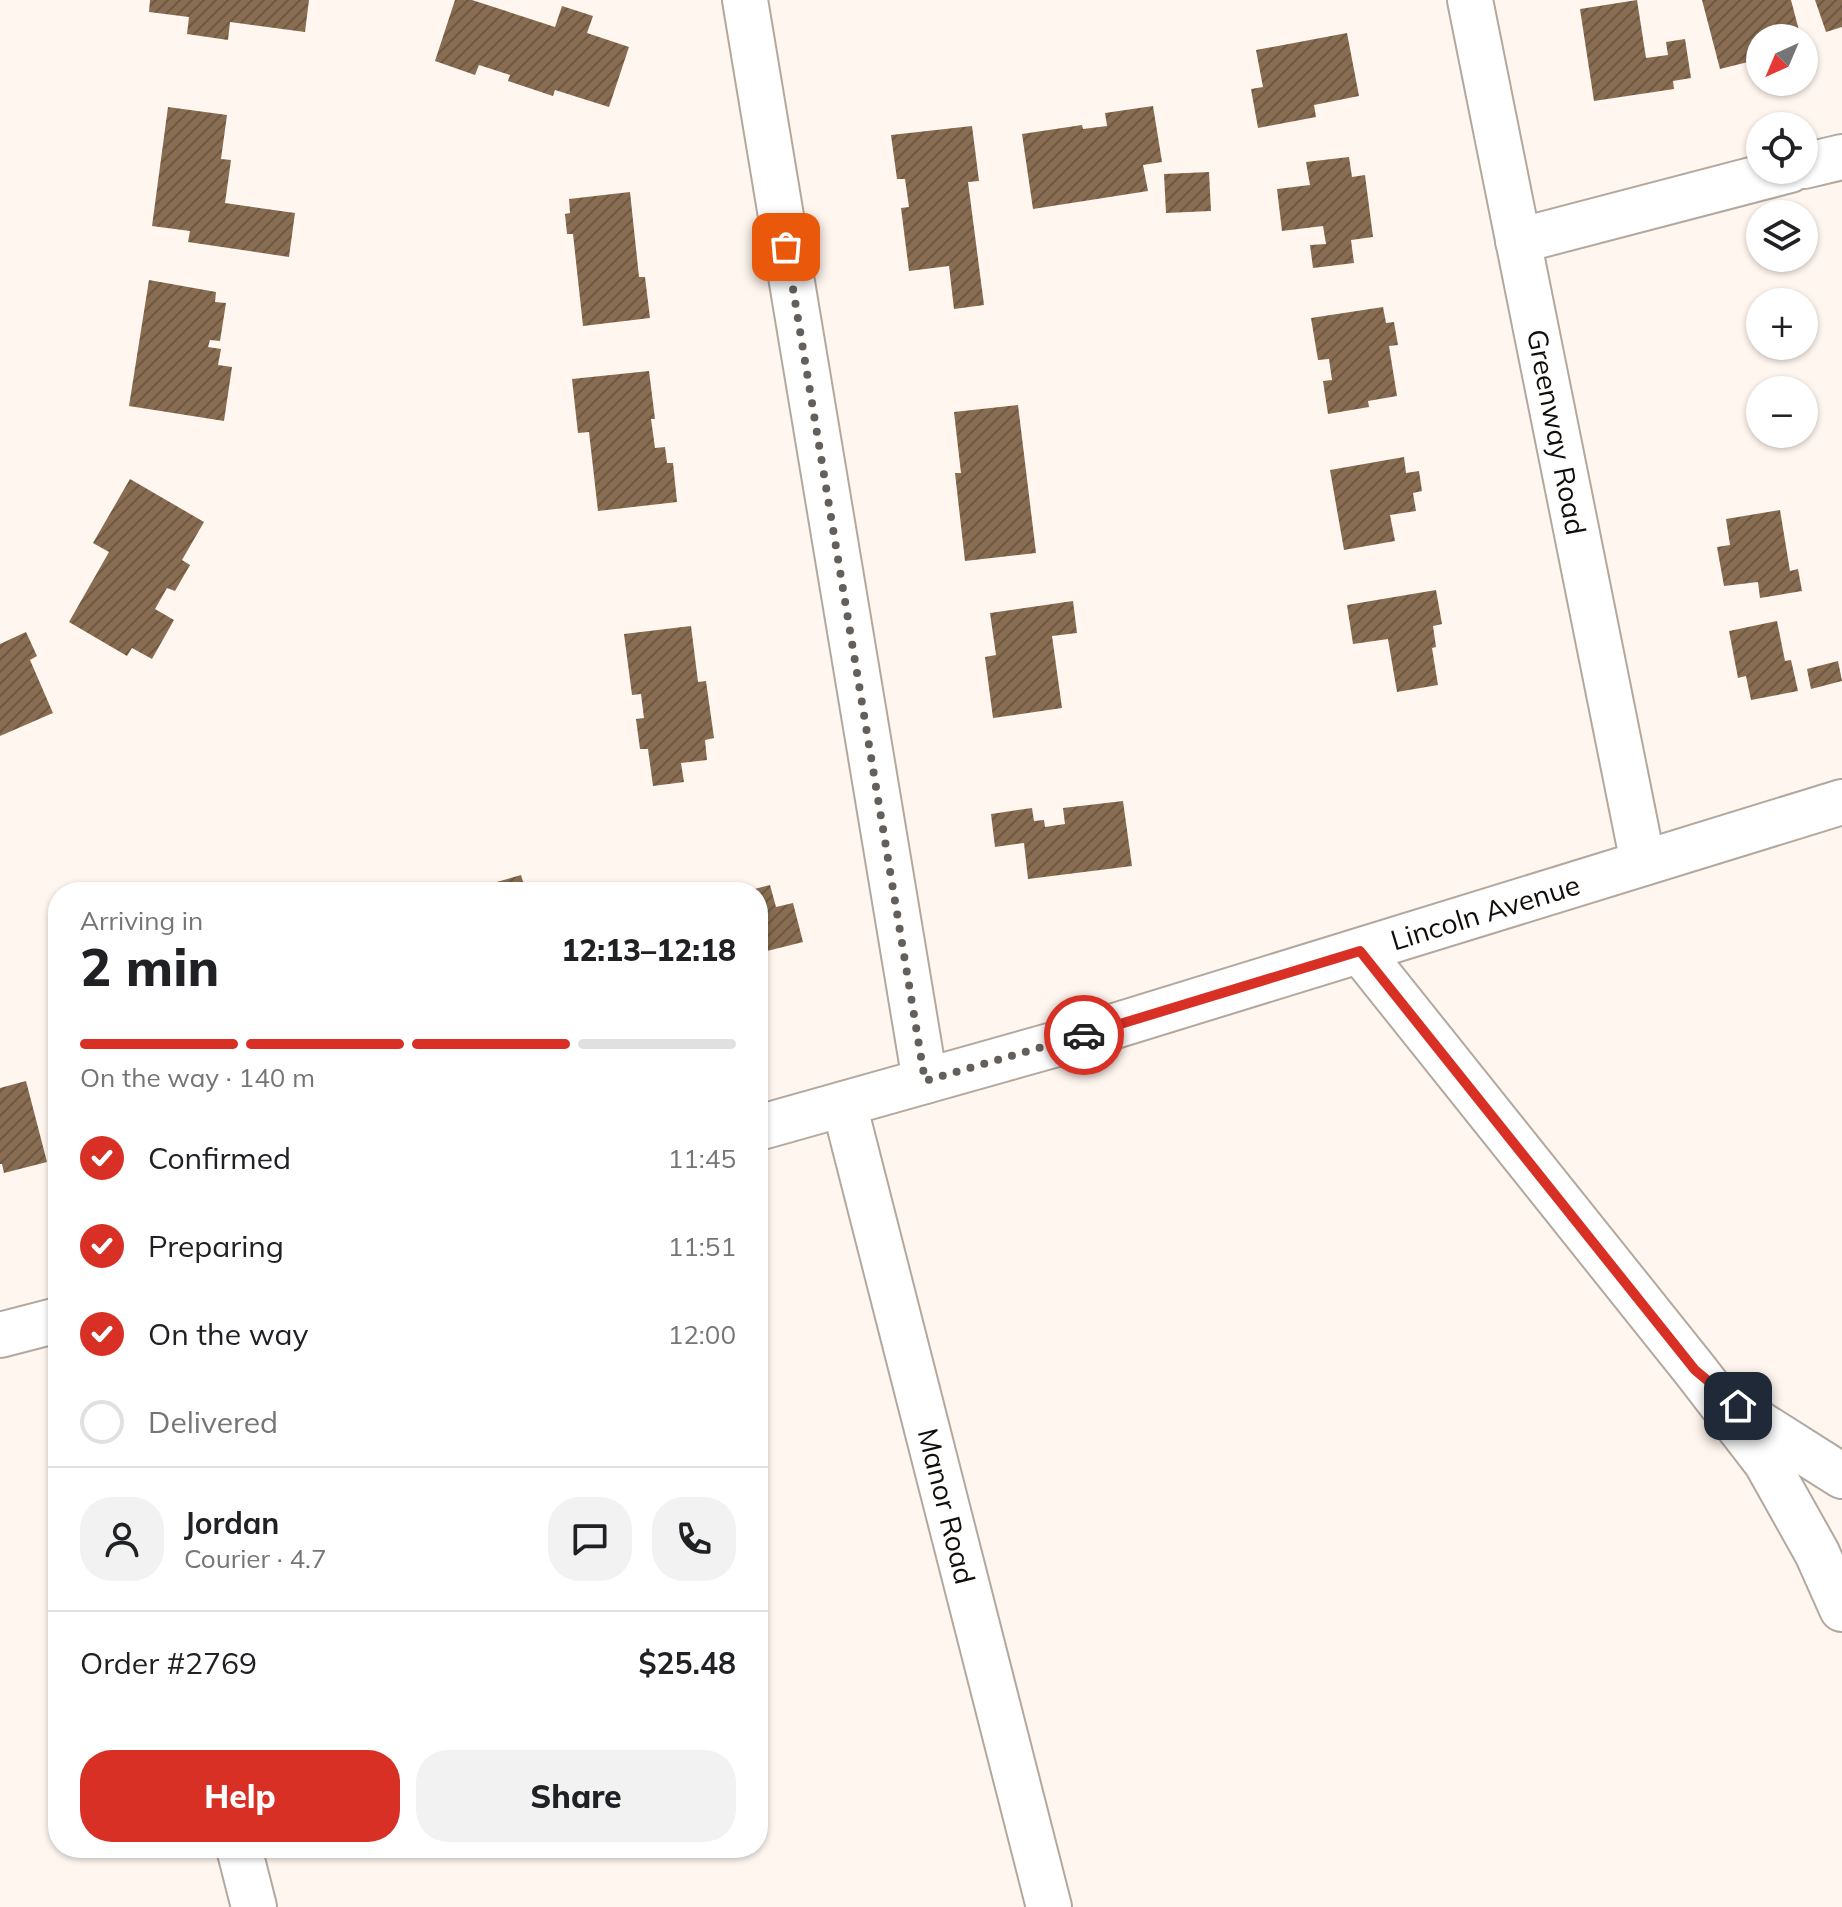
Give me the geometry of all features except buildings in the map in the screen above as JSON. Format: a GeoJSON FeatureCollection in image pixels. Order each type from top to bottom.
{"type":"FeatureCollection","features":[{"type":"Feature","properties":{"kind":"street"},"geometry":{"type":"LineString","coordinates":[[745,0],[925,1081]]}},
{"type":"Feature","properties":{"kind":"street","name":"Greenway Road"},"geometry":{"type":"LineString","coordinates":[[1470,0],[1643,863]]}},
{"type":"Feature","properties":{"kind":"street"},"geometry":{"type":"LineString","coordinates":[[1818,163],[1842,157]]}},
{"type":"Feature","properties":{"kind":"street"},"geometry":{"type":"LineString","coordinates":[[1518,241],[1746,181]]}},
{"type":"Feature","properties":{"kind":"street","name":"Lincoln Avenue"},"geometry":{"type":"LineString","coordinates":[[768,1125],[1053,1045],[1842,802]]}},
{"type":"Feature","properties":{"kind":"street"},"geometry":{"type":"LineString","coordinates":[[1360,951],[1766,1462],[1817,1553],[1842,1609]]}},
{"type":"Feature","properties":{"kind":"street","name":"Manor Road"},"geometry":{"type":"LineString","coordinates":[[844,1104],[1049,1907]]}},
{"type":"Feature","properties":{"kind":"street"},"geometry":{"type":"LineString","coordinates":[[0,1335],[48,1323]]}},
{"type":"Feature","properties":{"kind":"street"},"geometry":{"type":"LineString","coordinates":[[1695,1370],[1760,1424],[1842,1476]]}},
{"type":"Feature","properties":{"kind":"street"},"geometry":{"type":"LineString","coordinates":[[242,1858],[254,1907]]}},
{"type":"Feature","properties":{"kind":"way so far"},"geometry":{"type":"LineString","coordinates":[[786,247],[925,1081],[1084,1035]]}},
{"type":"Feature","properties":{"kind":"route"},"geometry":{"type":"LineString","coordinates":[[1084,1035],[1360,951],[1695,1370],[1738,1406]]}}]}
